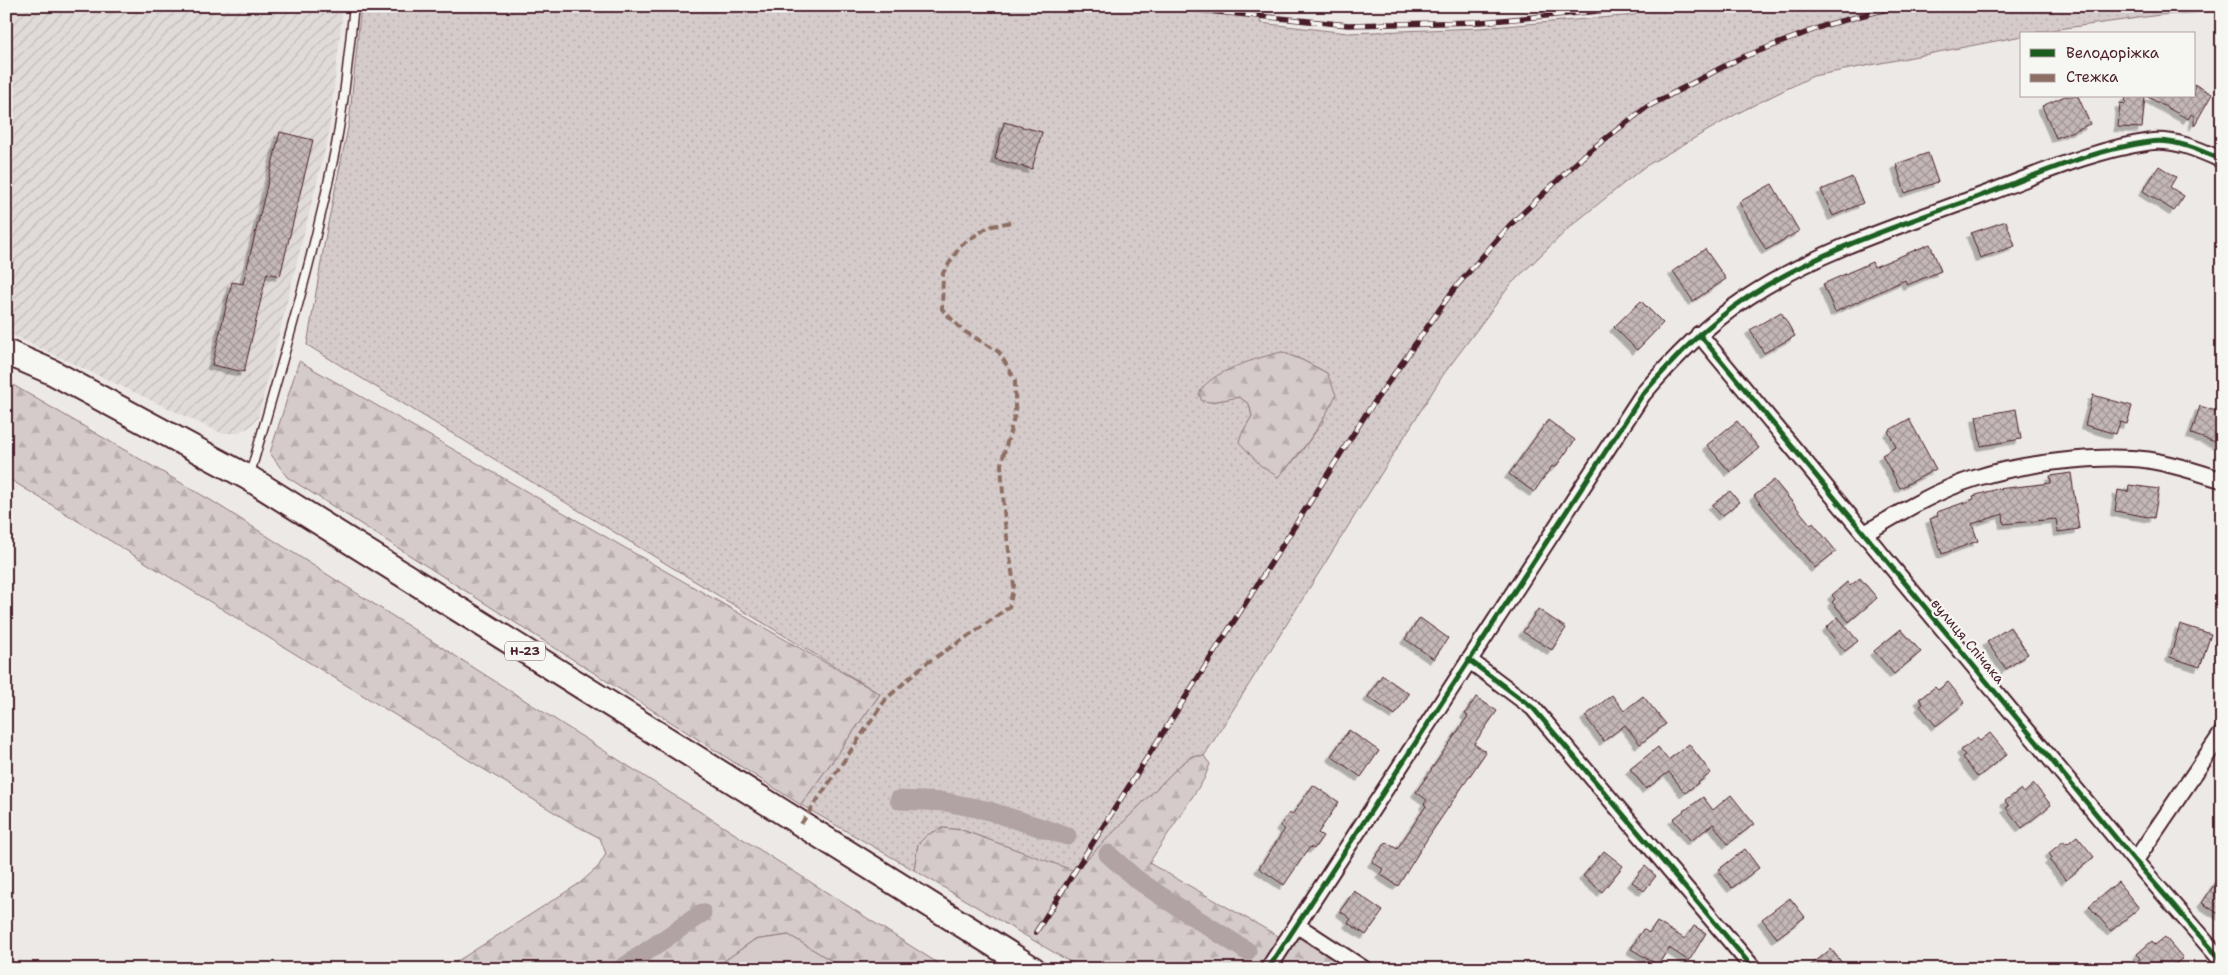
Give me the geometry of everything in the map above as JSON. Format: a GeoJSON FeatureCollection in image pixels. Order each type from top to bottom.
{"type":"FeatureCollection","features":[{"type":"Feature","properties":{"kind":"main road","name":"Н-23"},"geometry":{"type":"LineString","coordinates":[[6,352],[52,372],[249,478],[1033,969]]}},
{"type":"Feature","properties":{"kind":"street"},"geometry":{"type":"LineString","coordinates":[[1268,969],[1298,926],[1643,394],[1675,357],[1699,334],[1748,297],[1831,251],[2073,161],[2151,141],[2178,144],[2200,150],[2222,160]]}},
{"type":"Feature","properties":{"kind":"street","name":"вулиця Спічака"},"geometry":{"type":"LineString","coordinates":[[1699,334],[2135,861],[2222,961]]}},
{"type":"Feature","properties":{"kind":"street"},"geometry":{"type":"LineString","coordinates":[[1864,534],[1897,514],[1976,478],[2022,467],[2111,457],[2149,461],[2222,480]]}},
{"type":"Feature","properties":{"kind":"street"},"geometry":{"type":"LineString","coordinates":[[1469,660],[1533,708],[1754,969]]}},
{"type":"Feature","properties":{"kind":"street"},"geometry":{"type":"LineString","coordinates":[[2135,861],[2222,733]]}},
{"type":"Feature","properties":{"kind":"street"},"geometry":{"type":"LineString","coordinates":[[1298,926],[1364,969]]}},
{"type":"Feature","properties":{"kind":"lane"},"geometry":{"type":"LineString","coordinates":[[249,478],[302,297],[333,159],[342,111],[354,6]]}},
{"type":"Feature","properties":{"kind":"shaded area"},"geometry":{"type":"Polygon","coordinates":[[[6,6],[343,6],[329,133],[258,418],[248,428],[235,433],[221,433],[6,332],[6,6]]]}},
{"type":"Feature","properties":{"kind":"green space"},"geometry":{"type":"Polygon","coordinates":[[[361,6],[1263,6],[1260,23],[1348,33],[1480,28],[1635,15],[1642,7],[1653,6],[2222,6],[2222,11],[2160,15],[2037,32],[2020,32],[2020,36],[1813,76],[1740,112],[1644,167],[1571,226],[1511,284],[1443,375],[1204,756],[1192,756],[1178,767],[1075,872],[962,830],[942,828],[918,844],[914,870],[801,805],[880,694],[307,345],[327,228],[349,123],[361,6]],[[1282,352],[1211,402],[1239,397],[1249,404],[1252,416],[1241,435],[1278,477],[1298,456],[1323,422],[1327,373],[1282,352]]]}},
{"type":"Feature","properties":{"kind":"green space"},"geometry":{"type":"Polygon","coordinates":[[[1282,352],[1327,373],[1336,395],[1310,438],[1278,477],[1260,465],[1239,442],[1252,416],[1249,404],[1239,397],[1211,402],[1202,401],[1199,394],[1204,386],[1223,372],[1282,352]]]}},
{"type":"Feature","properties":{"kind":"green space"},"geometry":{"type":"Polygon","coordinates":[[[299,361],[880,694],[801,805],[287,477],[270,453],[299,361]]]}},
{"type":"Feature","properties":{"kind":"green space"},"geometry":{"type":"Polygon","coordinates":[[[6,381],[212,501],[947,969],[845,969],[788,935],[754,940],[713,969],[445,969],[580,883],[598,867],[606,854],[600,838],[575,825],[6,477],[6,381]]]}},
{"type":"Feature","properties":{"kind":"green space"},"geometry":{"type":"Polygon","coordinates":[[[1192,756],[1204,756],[1210,764],[1204,779],[1149,863],[1287,941],[1297,926],[1365,969],[1082,969],[914,870],[918,844],[927,835],[942,828],[962,830],[1075,871],[1178,767],[1192,756]]]}},
{"type":"Feature","properties":{"kind":"green space"},"geometry":{"type":"Polygon","coordinates":[[[789,935],[845,969],[713,969],[754,940],[789,935]]]}},
{"type":"Feature","properties":{"kind":"building"},"geometry":{"type":"Polygon","coordinates":[[[2196,85],[2212,94],[2194,126],[2194,116],[2191,114],[2188,119],[2150,98],[2196,98],[2196,85]]]}},
{"type":"Feature","properties":{"kind":"building"},"geometry":{"type":"Polygon","coordinates":[[[2060,98],[2079,98],[2090,124],[2056,138],[2042,106],[2060,98]]]}},
{"type":"Feature","properties":{"kind":"building"},"geometry":{"type":"Polygon","coordinates":[[[2126,98],[2145,98],[2142,128],[2118,127],[2120,103],[2125,104],[2126,98]]]}},
{"type":"Feature","properties":{"kind":"building"},"geometry":{"type":"Polygon","coordinates":[[[1004,122],[1042,132],[1032,169],[995,159],[1004,122]]]}},
{"type":"Feature","properties":{"kind":"building"},"geometry":{"type":"Polygon","coordinates":[[[280,132],[313,140],[280,276],[267,273],[244,372],[212,365],[232,282],[243,284],[280,132]]]}},
{"type":"Feature","properties":{"kind":"building"},"geometry":{"type":"Polygon","coordinates":[[[1928,153],[1938,182],[1905,193],[1896,164],[1928,153]]]}},
{"type":"Feature","properties":{"kind":"building"},"geometry":{"type":"Polygon","coordinates":[[[2159,166],[2176,177],[2170,187],[2184,196],[2174,211],[2143,191],[2159,166]]]}},
{"type":"Feature","properties":{"kind":"building"},"geometry":{"type":"Polygon","coordinates":[[[1852,177],[1863,203],[1833,216],[1821,190],[1852,177]]]}},
{"type":"Feature","properties":{"kind":"building"},"geometry":{"type":"Polygon","coordinates":[[[1772,184],[1799,231],[1766,250],[1739,202],[1772,184]]]}},
{"type":"Feature","properties":{"kind":"building"},"geometry":{"type":"Polygon","coordinates":[[[2006,221],[2015,246],[1980,258],[1971,233],[2006,221]]]}},
{"type":"Feature","properties":{"kind":"building"},"geometry":{"type":"Polygon","coordinates":[[[1930,244],[1941,271],[1907,285],[1905,280],[1835,312],[1823,284],[1872,262],[1874,267],[1930,244]]]}},
{"type":"Feature","properties":{"kind":"building"},"geometry":{"type":"Polygon","coordinates":[[[1705,249],[1726,279],[1693,301],[1673,271],[1705,249]]]}},
{"type":"Feature","properties":{"kind":"building"},"geometry":{"type":"Polygon","coordinates":[[[1641,301],[1663,323],[1637,350],[1614,327],[1641,301]]]}},
{"type":"Feature","properties":{"kind":"building"},"geometry":{"type":"Polygon","coordinates":[[[1781,312],[1795,336],[1764,353],[1750,330],[1781,312]]]}},
{"type":"Feature","properties":{"kind":"building"},"geometry":{"type":"Polygon","coordinates":[[[2093,395],[2132,406],[2127,424],[2120,422],[2116,434],[2085,425],[2093,395]]]}},
{"type":"Feature","properties":{"kind":"building"},"geometry":{"type":"Polygon","coordinates":[[[2200,406],[2222,413],[2222,444],[2191,434],[2200,406]]]}},
{"type":"Feature","properties":{"kind":"building"},"geometry":{"type":"Polygon","coordinates":[[[2016,409],[2021,439],[1981,446],[1976,416],[2016,409]]]}},
{"type":"Feature","properties":{"kind":"building"},"geometry":{"type":"Polygon","coordinates":[[[1909,419],[1936,469],[1900,488],[1882,455],[1896,447],[1888,431],[1909,419]]]}},
{"type":"Feature","properties":{"kind":"building"},"geometry":{"type":"Polygon","coordinates":[[[1548,420],[1575,440],[1555,468],[1552,466],[1534,492],[1509,474],[1548,420]]]}},
{"type":"Feature","properties":{"kind":"building"},"geometry":{"type":"Polygon","coordinates":[[[1737,421],[1759,448],[1730,472],[1707,445],[1737,421]]]}},
{"type":"Feature","properties":{"kind":"building"},"geometry":{"type":"Polygon","coordinates":[[[2071,473],[2079,529],[2058,532],[2056,519],[2004,524],[2003,514],[1972,524],[1978,541],[1942,554],[1930,519],[1938,516],[1937,512],[1974,499],[1973,496],[1997,489],[2051,483],[2050,476],[2071,473]]]}},
{"type":"Feature","properties":{"kind":"building"},"geometry":{"type":"Polygon","coordinates":[[[1774,480],[1811,525],[1813,523],[1836,551],[1815,568],[1754,496],[1774,480]]]}},
{"type":"Feature","properties":{"kind":"building"},"geometry":{"type":"Polygon","coordinates":[[[2129,485],[2159,489],[2154,518],[2115,511],[2118,490],[2128,492],[2129,485]]]}},
{"type":"Feature","properties":{"kind":"building"},"geometry":{"type":"Polygon","coordinates":[[[1730,491],[1739,502],[1722,516],[1712,505],[1730,491]]]}},
{"type":"Feature","properties":{"kind":"building"},"geometry":{"type":"Polygon","coordinates":[[[1860,578],[1877,598],[1849,622],[1832,602],[1835,599],[1832,595],[1847,582],[1850,586],[1860,578]]]}},
{"type":"Feature","properties":{"kind":"building"},"geometry":{"type":"Polygon","coordinates":[[[1538,609],[1566,628],[1552,650],[1523,632],[1538,609]]]}},
{"type":"Feature","properties":{"kind":"building"},"geometry":{"type":"Polygon","coordinates":[[[1838,617],[1858,641],[1845,651],[1826,628],[1838,617]]]}},
{"type":"Feature","properties":{"kind":"building"},"geometry":{"type":"Polygon","coordinates":[[[1420,618],[1448,638],[1434,659],[1405,639],[1420,618]]]}},
{"type":"Feature","properties":{"kind":"building"},"geometry":{"type":"Polygon","coordinates":[[[2180,624],[2211,634],[2200,667],[2170,657],[2180,624]]]}},
{"type":"Feature","properties":{"kind":"building"},"geometry":{"type":"Polygon","coordinates":[[[2010,627],[2028,654],[2006,669],[1987,642],[2010,627]]]}},
{"type":"Feature","properties":{"kind":"building"},"geometry":{"type":"Polygon","coordinates":[[[1901,629],[1921,652],[1894,674],[1874,651],[1901,629]]]}},
{"type":"Feature","properties":{"kind":"building"},"geometry":{"type":"Polygon","coordinates":[[[1382,675],[1409,694],[1395,715],[1368,697],[1382,675]]]}},
{"type":"Feature","properties":{"kind":"building"},"geometry":{"type":"Polygon","coordinates":[[[1948,682],[1965,703],[1936,726],[1920,706],[1923,704],[1919,699],[1935,687],[1938,690],[1948,682]]]}},
{"type":"Feature","properties":{"kind":"building"},"geometry":{"type":"Polygon","coordinates":[[[1612,695],[1624,711],[1643,696],[1666,724],[1640,744],[1625,725],[1604,741],[1585,716],[1612,695]]]}},
{"type":"Feature","properties":{"kind":"building"},"geometry":{"type":"Polygon","coordinates":[[[1476,697],[1497,711],[1474,744],[1486,752],[1429,836],[1398,886],[1380,874],[1383,869],[1372,862],[1386,842],[1397,849],[1426,806],[1424,804],[1427,800],[1416,792],[1468,716],[1465,714],[1476,697]]]}},
{"type":"Feature","properties":{"kind":"building"},"geometry":{"type":"Polygon","coordinates":[[[1349,730],[1379,751],[1361,777],[1331,756],[1349,730]]]}},
{"type":"Feature","properties":{"kind":"building"},"geometry":{"type":"Polygon","coordinates":[[[1990,733],[2007,754],[1978,777],[1962,757],[1965,755],[1961,750],[1977,738],[1980,741],[1990,733]]]}},
{"type":"Feature","properties":{"kind":"building"},"geometry":{"type":"Polygon","coordinates":[[[1689,744],[1711,773],[1685,793],[1669,772],[1646,789],[1630,769],[1658,747],[1668,760],[1689,744]]]}},
{"type":"Feature","properties":{"kind":"building"},"geometry":{"type":"Polygon","coordinates":[[[2034,784],[2051,805],[2022,828],[2006,808],[2009,806],[2005,801],[2021,789],[2024,793],[2034,784]]]}},
{"type":"Feature","properties":{"kind":"building"},"geometry":{"type":"Polygon","coordinates":[[[1313,785],[1339,802],[1318,833],[1323,836],[1314,849],[1310,847],[1284,885],[1259,868],[1285,829],[1280,826],[1289,813],[1292,815],[1313,785]]]}},
{"type":"Feature","properties":{"kind":"building"},"geometry":{"type":"Polygon","coordinates":[[[1731,795],[1754,824],[1728,844],[1713,824],[1691,841],[1673,819],[1703,797],[1713,810],[1731,795]]]}},
{"type":"Feature","properties":{"kind":"building"},"geometry":{"type":"Polygon","coordinates":[[[2077,836],[2094,857],[2066,880],[2049,860],[2052,858],[2049,853],[2064,841],[2067,844],[2077,836]]]}},
{"type":"Feature","properties":{"kind":"building"},"geometry":{"type":"Polygon","coordinates":[[[1745,849],[1759,868],[1732,888],[1718,870],[1745,849]]]}},
{"type":"Feature","properties":{"kind":"building"},"geometry":{"type":"Polygon","coordinates":[[[1604,851],[1623,866],[1602,892],[1583,876],[1604,851]]]}},
{"type":"Feature","properties":{"kind":"building"},"geometry":{"type":"Polygon","coordinates":[[[1645,866],[1656,876],[1644,891],[1632,882],[1645,866]]]}},
{"type":"Feature","properties":{"kind":"building"},"geometry":{"type":"Polygon","coordinates":[[[2222,873],[2222,916],[2202,903],[2222,873]]]}},
{"type":"Feature","properties":{"kind":"building"},"geometry":{"type":"Polygon","coordinates":[[[2118,882],[2139,908],[2111,931],[2089,906],[2118,882]]]}},
{"type":"Feature","properties":{"kind":"building"},"geometry":{"type":"Polygon","coordinates":[[[1354,891],[1383,911],[1366,935],[1348,923],[1351,919],[1340,911],[1354,891]]]}},
{"type":"Feature","properties":{"kind":"building"},"geometry":{"type":"Polygon","coordinates":[[[1790,898],[1805,917],[1777,938],[1762,919],[1790,898]]]}},
{"type":"Feature","properties":{"kind":"building"},"geometry":{"type":"Polygon","coordinates":[[[1657,922],[1685,939],[1694,926],[1706,933],[1689,961],[1669,948],[1658,965],[1631,949],[1643,929],[1649,933],[1657,922]]]}},
{"type":"Feature","properties":{"kind":"building"},"geometry":{"type":"Polygon","coordinates":[[[2165,937],[2183,958],[2169,969],[2127,969],[2140,959],[2137,954],[2152,941],[2155,945],[2165,937]]]}},
{"type":"Feature","properties":{"kind":"building"},"geometry":{"type":"Polygon","coordinates":[[[1831,949],[1847,969],[1806,969],[1831,949]]]}},
{"type":"Feature","properties":{"kind":"waterway"},"geometry":{"type":"LineString","coordinates":[[899,800],[946,802],[986,810],[1067,836]]}},
{"type":"Feature","properties":{"kind":"waterway"},"geometry":{"type":"LineString","coordinates":[[1108,854],[1135,878],[1247,951]]}},
{"type":"Feature","properties":{"kind":"waterway"},"geometry":{"type":"LineString","coordinates":[[621,969],[702,913]]}},
{"type":"Feature","properties":{"kind":"railway"},"geometry":{"type":"LineString","coordinates":[[1158,6],[1348,25],[1481,22],[1653,6]]}},
{"type":"Feature","properties":{"kind":"railway"},"geometry":{"type":"LineString","coordinates":[[1036,932],[1366,414],[1454,289],[1510,225],[1588,152],[1647,107],[1738,59],[1826,25],[1898,6]]}},
{"type":"Feature","properties":{"kind":"marked path"},"geometry":{"type":"LineString","coordinates":[[801,824],[886,699],[925,664],[1009,607],[1014,585],[1005,523],[1001,464],[1015,414],[1015,380],[999,352],[962,330],[942,309],[943,273],[961,245],[988,227],[1011,222]]}},
{"type":"Feature","properties":{"kind":"cycle path"},"geometry":{"type":"LineString","coordinates":[[1268,969],[1643,394],[1667,367],[1719,318],[1775,280],[1862,239],[2086,157],[2128,146],[2158,141],[2177,143],[2222,160]]}},
{"type":"Feature","properties":{"kind":"cycle path"},"geometry":{"type":"LineString","coordinates":[[1699,334],[2135,861],[2222,961]]}},
{"type":"Feature","properties":{"kind":"cycle path"},"geometry":{"type":"LineString","coordinates":[[1469,660],[1533,708],[1754,969]]}}]}
